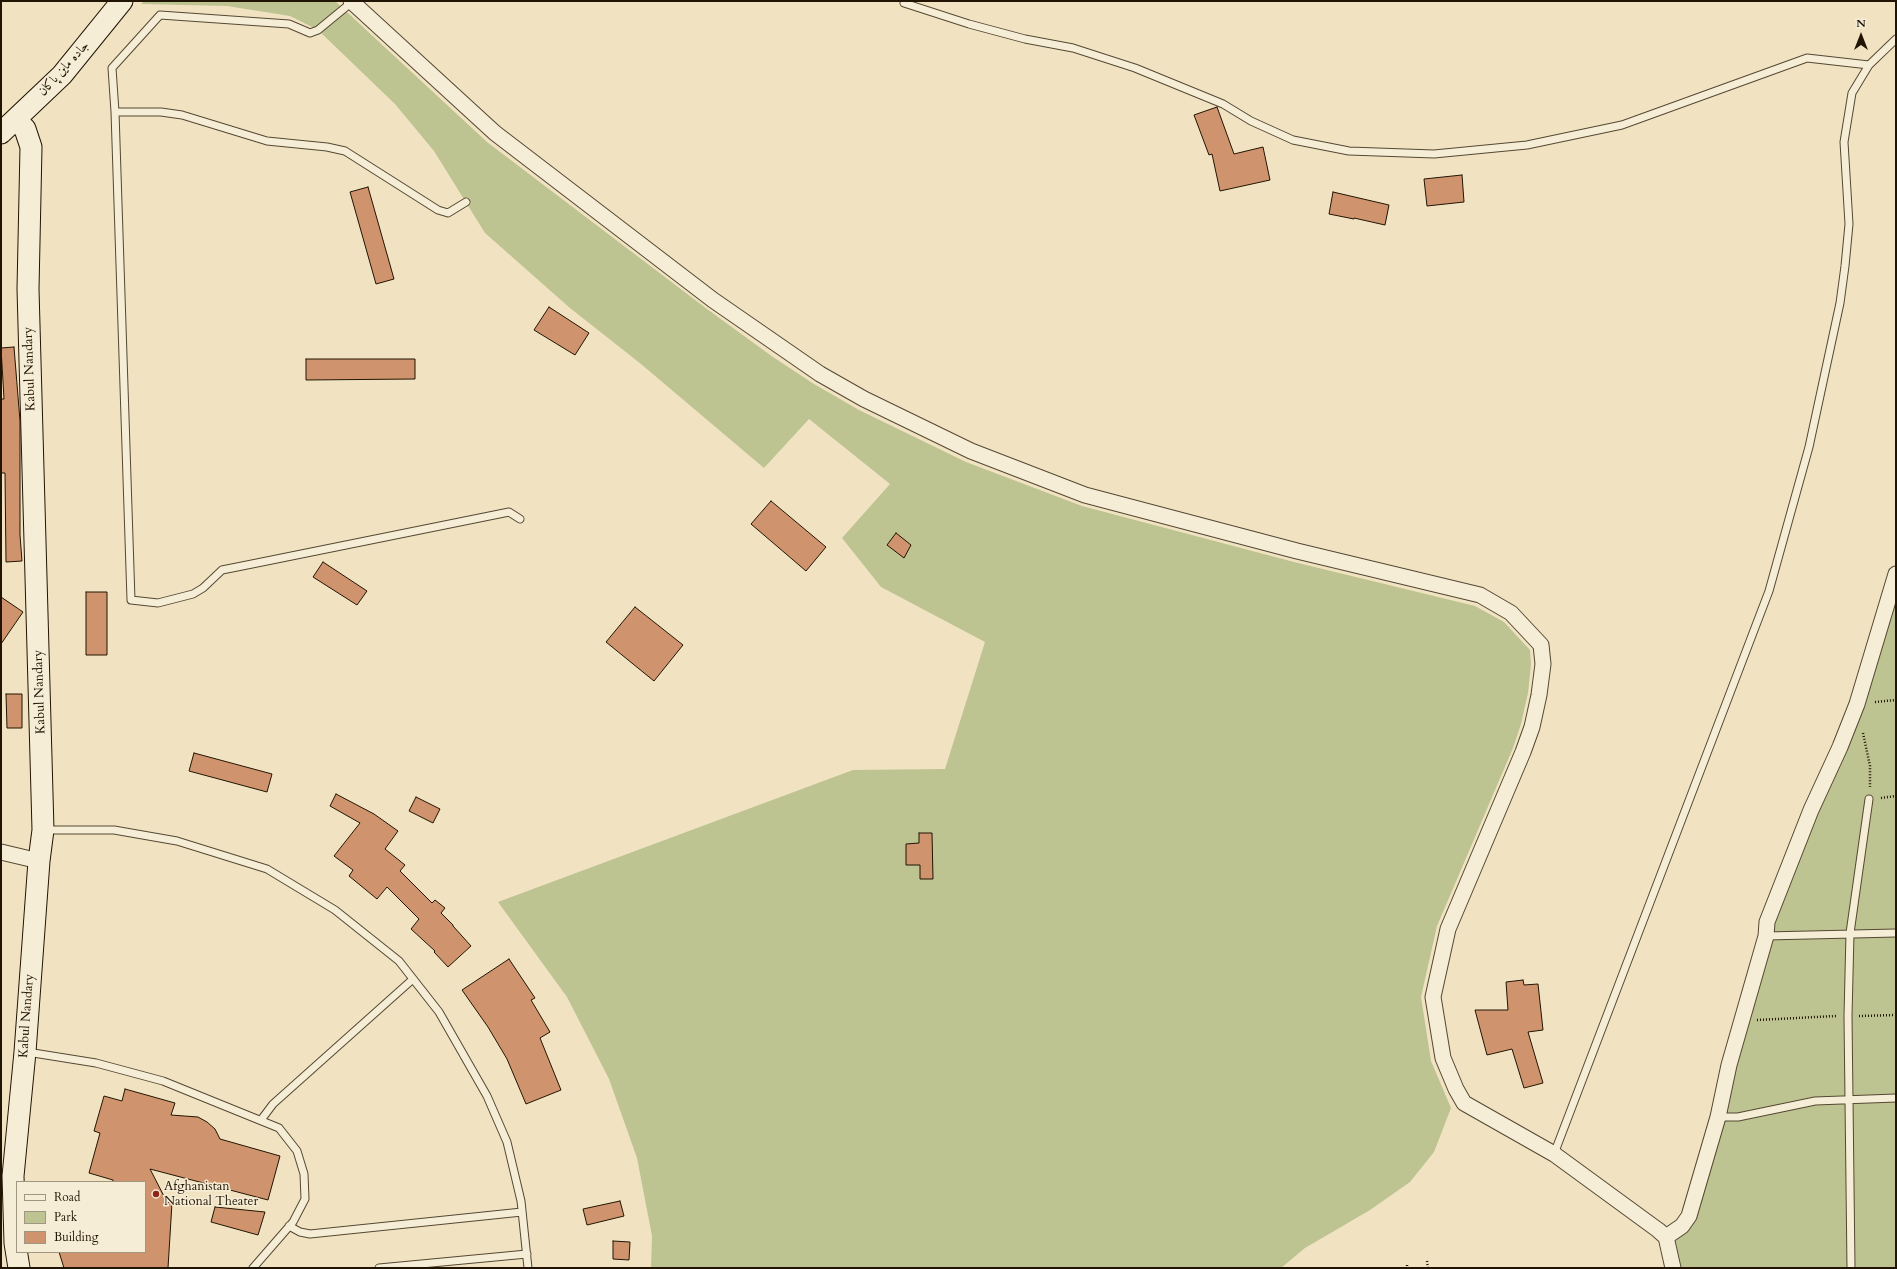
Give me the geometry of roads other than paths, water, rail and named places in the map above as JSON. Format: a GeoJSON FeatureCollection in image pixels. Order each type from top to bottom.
{"type":"FeatureCollection","features":[{"type":"Feature","properties":{"kind":"street","name":"جاده ماین پاکان"},"geometry":{"type":"LineString","coordinates":[[9,126],[62,75],[122,1]]}},
{"type":"Feature","properties":{"kind":"street"},"geometry":{"type":"LineString","coordinates":[[352,2],[495,133],[725,309],[820,374],[864,400],[971,451],[1085,495],[1297,550],[1480,595],[1511,613],[1541,645],[1543,664],[1539,695],[1532,727],[1448,929],[1433,997],[1443,1058],[1464,1104],[1554,1154],[1658,1230],[1666,1237],[1673,1268]]}},
{"type":"Feature","properties":{"kind":"street","name":"Kabul Nandary"},"geometry":{"type":"LineString","coordinates":[[9,126],[25,129],[31,147],[28,289],[43,830],[39,861],[25,1052],[13,1176],[16,1249]]}},
{"type":"Feature","properties":{"kind":"street"},"geometry":{"type":"LineString","coordinates":[[1666,1237],[1682,1226],[1689,1216],[1718,1117],[1730,1065],[1766,936],[1767,922],[1811,810],[1840,747],[1857,704],[1896,574]]}},
{"type":"Feature","properties":{"kind":"street"},"geometry":{"type":"LineString","coordinates":[[1,852],[39,861]]}},
{"type":"Feature","properties":{"kind":"street","name":"Kabul Nandary"},"geometry":{"type":"LineString","coordinates":[[17,1253],[19,1268]]}},
{"type":"Feature","properties":{"kind":"lane"},"geometry":{"type":"LineString","coordinates":[[352,2],[318,30],[310,33],[289,24],[160,15],[112,68],[115,112],[132,600],[158,603],[193,594],[222,570],[244,565],[509,512],[520,519]]}},
{"type":"Feature","properties":{"kind":"lane"},"geometry":{"type":"LineString","coordinates":[[904,3],[969,24],[1025,39],[1073,48],[1135,68],[1224,104],[1251,121],[1293,140],[1349,152],[1434,154],[1527,145],[1622,125],[1807,58],[1869,65]]}},
{"type":"Feature","properties":{"kind":"lane"},"geometry":{"type":"LineString","coordinates":[[1554,1154],[1768,591],[1809,447],[1840,303],[1849,224],[1844,142],[1852,93],[1869,65],[1896,39]]}},
{"type":"Feature","properties":{"kind":"lane"},"geometry":{"type":"LineString","coordinates":[[115,112],[161,112],[182,115],[267,141],[327,147],[345,152],[438,210],[448,213],[466,202]]}},
{"type":"Feature","properties":{"kind":"lane"},"geometry":{"type":"LineString","coordinates":[[1852,1268],[1848,1016],[1850,933],[1869,799]]}},
{"type":"Feature","properties":{"kind":"lane"},"geometry":{"type":"LineString","coordinates":[[43,830],[114,830],[177,841],[267,869],[335,910],[399,961],[439,1012],[487,1096],[507,1142],[522,1212],[528,1268]]}},
{"type":"Feature","properties":{"kind":"lane"},"geometry":{"type":"LineString","coordinates":[[1766,936],[1896,933]]}},
{"type":"Feature","properties":{"kind":"lane"},"geometry":{"type":"LineString","coordinates":[[261,1120],[273,1104],[413,979]]}},
{"type":"Feature","properties":{"kind":"lane"},"geometry":{"type":"LineString","coordinates":[[25,1052],[96,1063],[163,1081],[280,1128],[297,1151],[304,1174],[305,1199],[289,1226],[253,1268]]}},
{"type":"Feature","properties":{"kind":"lane"},"geometry":{"type":"LineString","coordinates":[[1718,1117],[1738,1118],[1815,1102],[1896,1098]]}},
{"type":"Feature","properties":{"kind":"lane"},"geometry":{"type":"LineString","coordinates":[[289,1226],[300,1232],[310,1234],[522,1212]]}},
{"type":"Feature","properties":{"kind":"lane"},"geometry":{"type":"LineString","coordinates":[[379,1268],[527,1254]]}},
{"type":"Feature","properties":{"kind":"place","name":"Afghanistan National Theater"},"geometry":{"type":"Point","coordinates":[156,1194]}}]}
